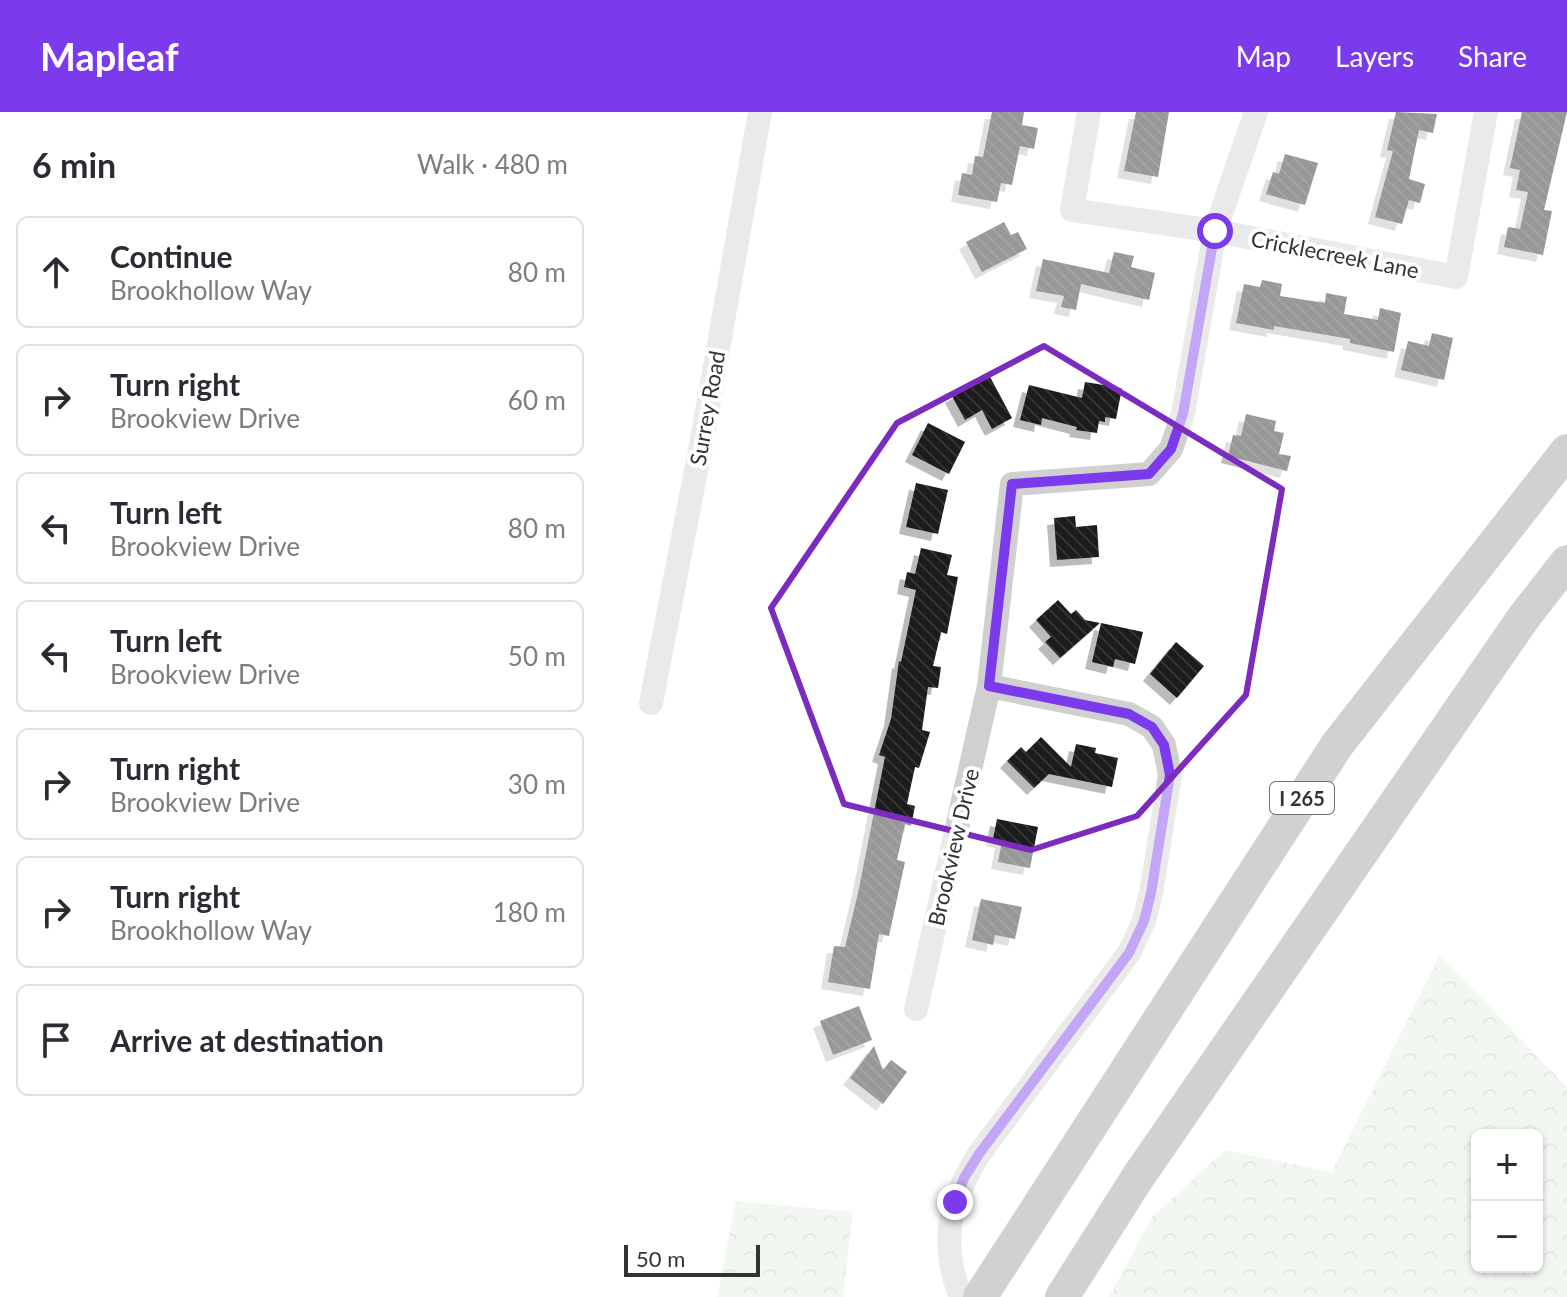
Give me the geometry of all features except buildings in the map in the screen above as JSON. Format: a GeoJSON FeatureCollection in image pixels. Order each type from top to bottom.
{"type":"FeatureCollection","features":[{"type":"Feature","properties":{"kind":"highway","name":"I 265"},"geometry":{"type":"LineString","coordinates":[[980,1297],[1337,745],[1567,451]]}},
{"type":"Feature","properties":{"kind":"highway"},"geometry":{"type":"LineString","coordinates":[[1062,1297],[1138,1177],[1524,617],[1567,562]]}},
{"type":"Feature","properties":{"kind":"street","name":"Surrey Road"},"geometry":{"type":"LineString","coordinates":[[651,703],[760,112]]}},
{"type":"Feature","properties":{"kind":"street","name":"Cricklecreek Lane"},"geometry":{"type":"LineString","coordinates":[[1089,112],[1072,210],[1215,231],[1456,277],[1486,112]]}},
{"type":"Feature","properties":{"kind":"street"},"geometry":{"type":"LineString","coordinates":[[1215,231],[1256,112]]}},
{"type":"Feature","properties":{"kind":"street","name":"Brookview Drive"},"geometry":{"type":"LineString","coordinates":[[916,1009],[989,686],[1012,484],[1149,474],[1171,449],[1183,414],[1215,231]]}},
{"type":"Feature","properties":{"kind":"street"},"geometry":{"type":"LineString","coordinates":[[961,1297],[949,1256],[949,1227],[964,1178],[1129,953],[1144,921],[1151,893],[1170,775],[1164,745],[1152,727],[1129,714],[989,686]]}},
{"type":"Feature","properties":{"kind":"highlighted area"},"geometry":{"type":"Polygon","coordinates":[[[1044,346],[1282,489],[1246,695],[1137,816],[1031,850],[844,804],[771,608],[897,423],[1044,346]]]}},
{"type":"Feature","properties":{"kind":"green space"},"geometry":{"type":"Polygon","coordinates":[[[1440,955],[1567,1087],[1567,1297],[1109,1297],[1152,1217],[1225,1150],[1332,1172],[1440,955]]]}},
{"type":"Feature","properties":{"kind":"green space"},"geometry":{"type":"Polygon","coordinates":[[[736,1201],[853,1212],[843,1297],[717,1297],[736,1201]]]}},
{"type":"Feature","properties":{"kind":"route"},"geometry":{"type":"LineString","coordinates":[[955,1202],[964,1178],[979,1154],[1129,953],[1144,921],[1151,893],[1170,775],[1164,745],[1152,727],[1129,714],[989,686],[1012,484],[1149,474],[1171,449],[1183,414],[1215,231]]}}]}
